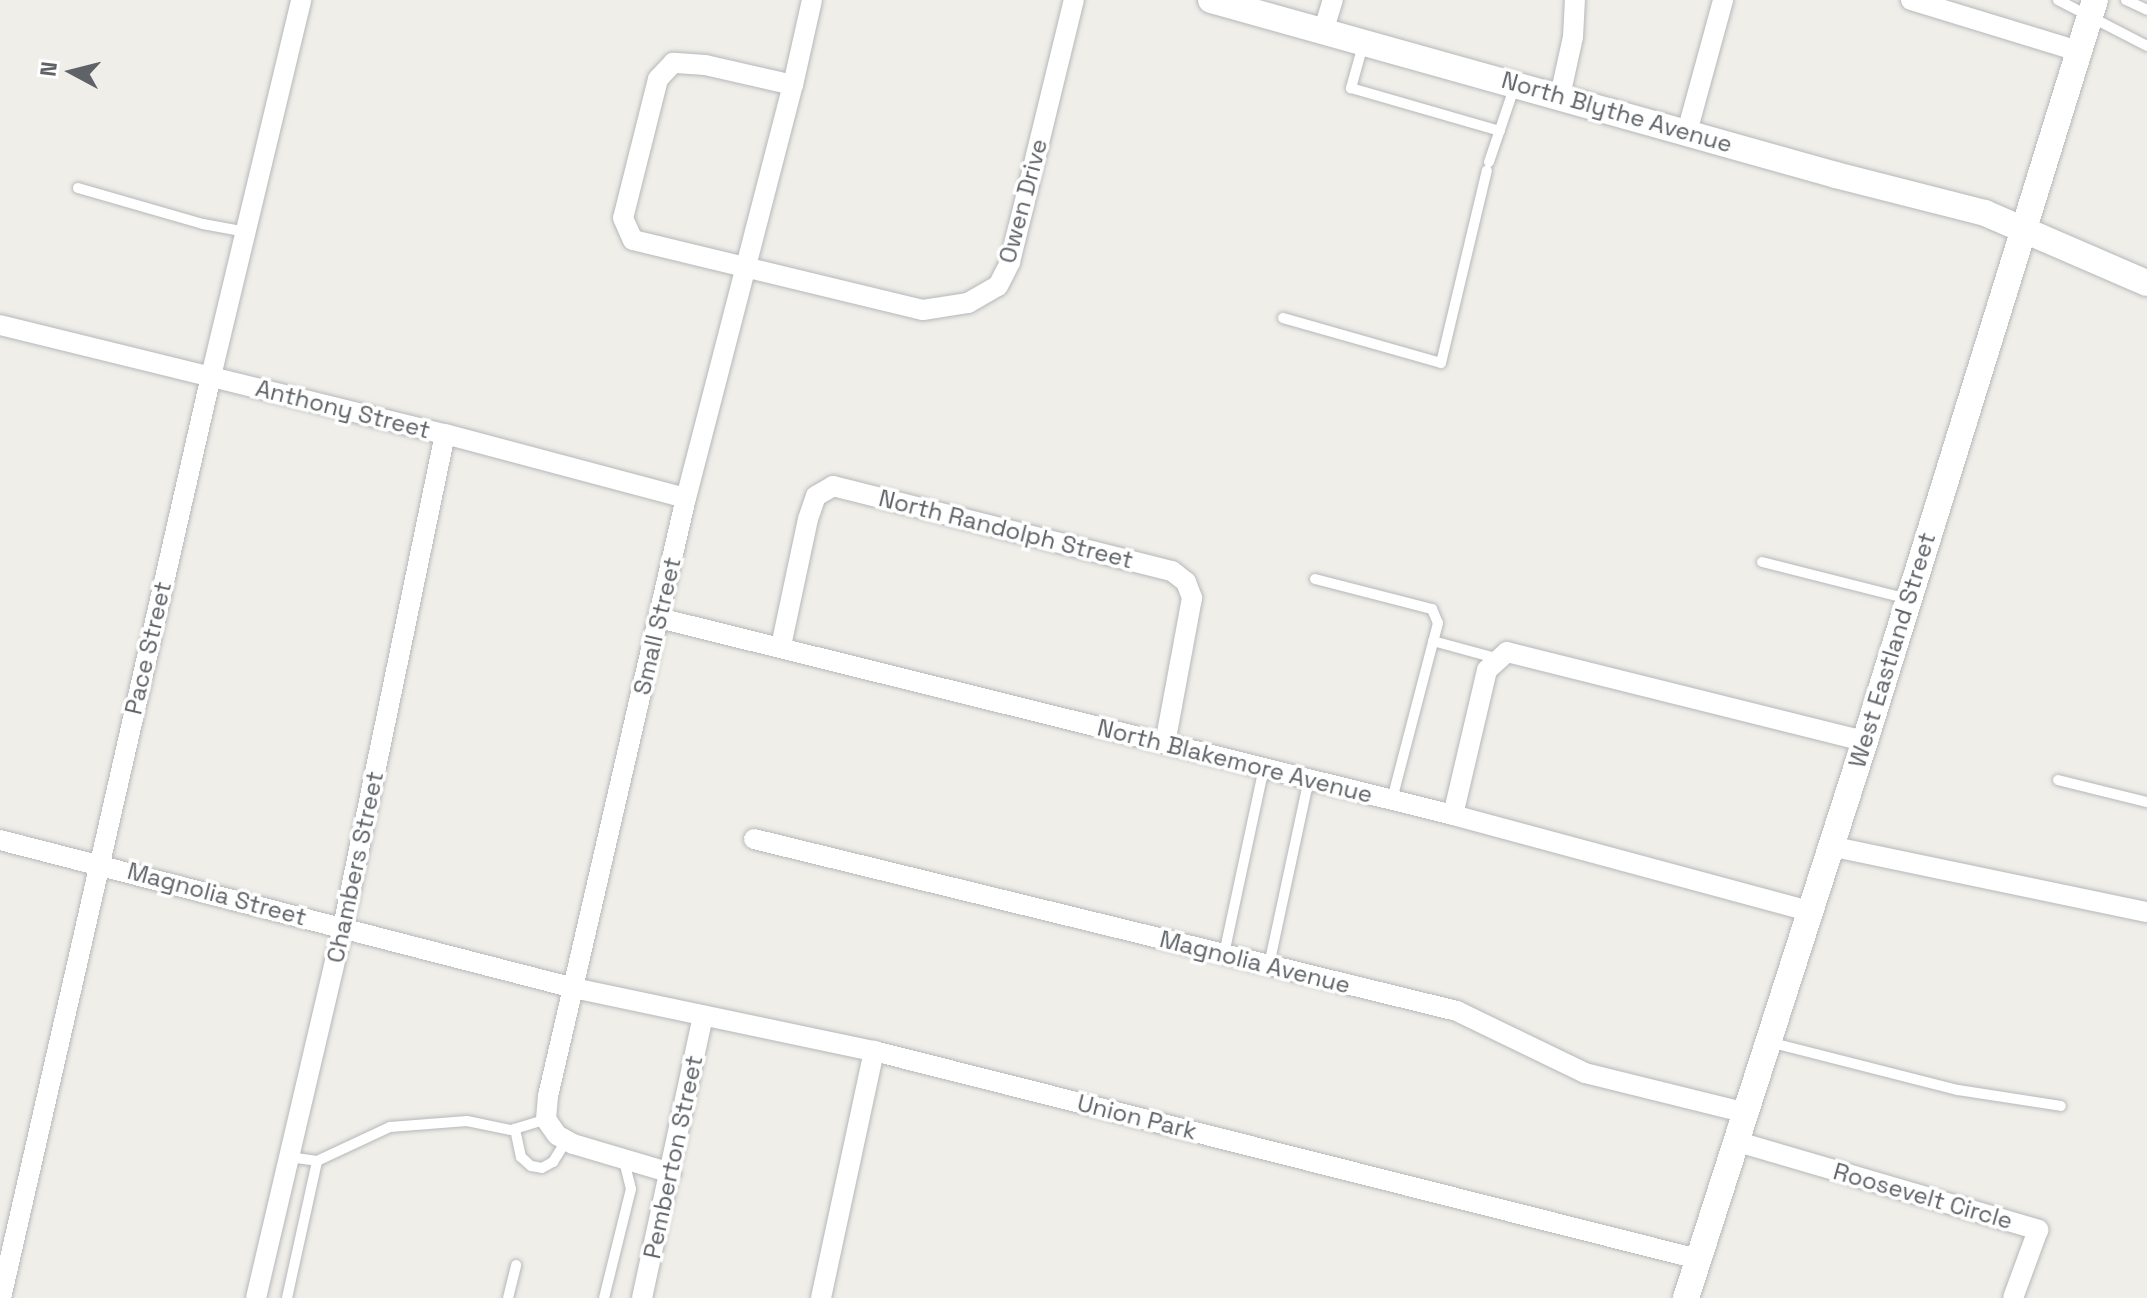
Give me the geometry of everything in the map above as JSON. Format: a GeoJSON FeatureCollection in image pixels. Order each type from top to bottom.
{"type":"FeatureCollection","features":[{"type":"Feature","properties":{"kind":"street","name":"Pace Street"},"geometry":{"type":"LineString","coordinates":[[1,1298],[211,376],[301,0]]}},
{"type":"Feature","properties":{"kind":"street","name":"Small Street"},"geometry":{"type":"LineString","coordinates":[[546,1119],[548,1096],[686,498],[793,85],[812,0]]}},
{"type":"Feature","properties":{"kind":"street","name":"Owen Drive"},"geometry":{"type":"LineString","coordinates":[[793,85],[705,65],[673,63],[658,79],[623,218],[633,240],[923,310],[968,303],[998,286],[1010,262],[1074,0]]}},
{"type":"Feature","properties":{"kind":"street","name":"North Blythe Avenue"},"geometry":{"type":"LineString","coordinates":[[1211,0],[2022,226],[2147,283]]}},
{"type":"Feature","properties":{"kind":"street"},"geometry":{"type":"LineString","coordinates":[[1323,32],[1333,0]]}},
{"type":"Feature","properties":{"kind":"street"},"geometry":{"type":"LineString","coordinates":[[1560,96],[1573,37],[1575,0]]}},
{"type":"Feature","properties":{"kind":"street"},"geometry":{"type":"LineString","coordinates":[[1687,132],[1723,0]]}},
{"type":"Feature","properties":{"kind":"street"},"geometry":{"type":"LineString","coordinates":[[1911,0],[2078,51]]}},
{"type":"Feature","properties":{"kind":"street","name":"West Eastland Street"},"geometry":{"type":"LineString","coordinates":[[1686,1298],[1865,741],[2092,7]]}},
{"type":"Feature","properties":{"kind":"street","name":"Anthony Street"},"geometry":{"type":"LineString","coordinates":[[0,325],[445,434],[686,498]]}},
{"type":"Feature","properties":{"kind":"street","name":"Chambers Street"},"geometry":{"type":"LineString","coordinates":[[257,1298],[343,927],[445,434]]}},
{"type":"Feature","properties":{"kind":"street","name":"North Randolph Street"},"geometry":{"type":"LineString","coordinates":[[781,646],[808,519],[816,496],[833,486],[1172,571],[1186,582],[1192,598],[1165,743]]}},
{"type":"Feature","properties":{"kind":"street","name":"North Blakemore Avenue"},"geometry":{"type":"LineString","coordinates":[[659,618],[1453,815],[1810,911]]}},
{"type":"Feature","properties":{"kind":"street"},"geometry":{"type":"LineString","coordinates":[[1453,815],[1487,670],[1507,652],[1865,741]]}},
{"type":"Feature","properties":{"kind":"street","name":"Magnolia Avenue"},"geometry":{"type":"LineString","coordinates":[[754,839],[1457,1011],[1585,1073],[1747,1113]]}},
{"type":"Feature","properties":{"kind":"street","name":"Magnolia Street"},"geometry":{"type":"LineString","coordinates":[[0,840],[574,988]]}},
{"type":"Feature","properties":{"kind":"street"},"geometry":{"type":"LineString","coordinates":[[1830,846],[2147,912]]}},
{"type":"Feature","properties":{"kind":"street","name":"Union Park"},"geometry":{"type":"LineString","coordinates":[[574,988],[874,1051],[1698,1259]]}},
{"type":"Feature","properties":{"kind":"street","name":"Pemberton Street"},"geometry":{"type":"LineString","coordinates":[[642,1298],[703,1016]]}},
{"type":"Feature","properties":{"kind":"street"},"geometry":{"type":"LineString","coordinates":[[821,1298],[874,1051]]}},
{"type":"Feature","properties":{"kind":"street"},"geometry":{"type":"LineString","coordinates":[[546,1119],[557,1135],[567,1140],[671,1173]]}},
{"type":"Feature","properties":{"kind":"street","name":"Roosevelt Circle"},"geometry":{"type":"LineString","coordinates":[[1738,1142],[2038,1230],[2013,1298]]}},
{"type":"Feature","properties":{"kind":"lane"},"geometry":{"type":"LineString","coordinates":[[2058,0],[2092,7],[2147,46]]}},
{"type":"Feature","properties":{"kind":"lane"},"geometry":{"type":"LineString","coordinates":[[2126,0],[2147,10]]}},
{"type":"Feature","properties":{"kind":"lane"},"geometry":{"type":"LineString","coordinates":[[1364,43],[1351,88],[1500,131]]}},
{"type":"Feature","properties":{"kind":"lane"},"geometry":{"type":"LineString","coordinates":[[1283,318],[1441,363],[1488,166],[1516,83]]}},
{"type":"Feature","properties":{"kind":"lane"},"geometry":{"type":"LineString","coordinates":[[78,188],[203,224],[246,232]]}},
{"type":"Feature","properties":{"kind":"lane"},"geometry":{"type":"LineString","coordinates":[[1762,562],[1908,599]]}},
{"type":"Feature","properties":{"kind":"lane"},"geometry":{"type":"LineString","coordinates":[[1315,579],[1432,609],[1438,623],[1392,800]]}},
{"type":"Feature","properties":{"kind":"lane"},"geometry":{"type":"LineString","coordinates":[[1433,641],[1499,659]]}},
{"type":"Feature","properties":{"kind":"lane"},"geometry":{"type":"LineString","coordinates":[[1224,954],[1264,768]]}},
{"type":"Feature","properties":{"kind":"lane"},"geometry":{"type":"LineString","coordinates":[[1269,965],[1309,779]]}},
{"type":"Feature","properties":{"kind":"lane"},"geometry":{"type":"LineString","coordinates":[[2058,780],[2147,802]]}},
{"type":"Feature","properties":{"kind":"lane"},"geometry":{"type":"LineString","coordinates":[[1767,1041],[1958,1090],[2061,1106]]}},
{"type":"Feature","properties":{"kind":"lane"},"geometry":{"type":"LineString","coordinates":[[289,1157],[317,1161],[390,1127],[457,1121],[515,1129],[546,1119]]}},
{"type":"Feature","properties":{"kind":"lane"},"geometry":{"type":"LineString","coordinates":[[515,1129],[521,1157],[531,1166],[542,1168],[553,1162],[567,1140]]}},
{"type":"Feature","properties":{"kind":"lane"},"geometry":{"type":"LineString","coordinates":[[604,1298],[631,1189],[624,1159]]}},
{"type":"Feature","properties":{"kind":"lane"},"geometry":{"type":"LineString","coordinates":[[287,1298],[317,1161]]}},
{"type":"Feature","properties":{"kind":"lane"},"geometry":{"type":"LineString","coordinates":[[508,1298],[516,1265]]}}]}
